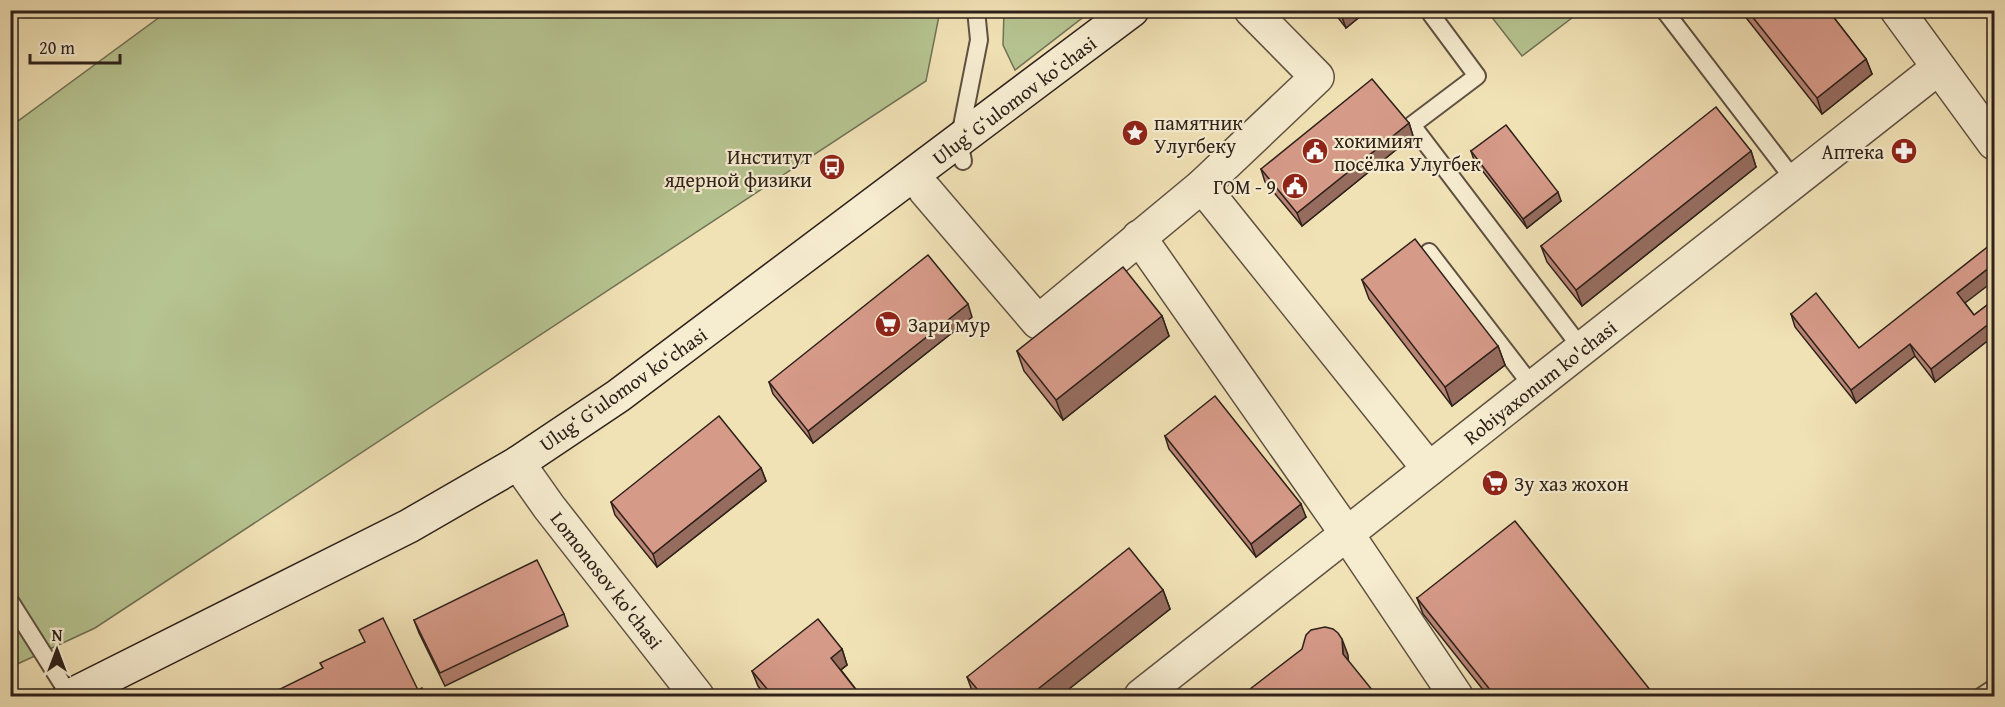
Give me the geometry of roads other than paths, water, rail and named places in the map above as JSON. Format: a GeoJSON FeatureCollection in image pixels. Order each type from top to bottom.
{"type":"FeatureCollection","features":[{"type":"Feature","properties":{"kind":"street","name":"Ulugʻ Gʻulomov koʻchasi"},"geometry":{"type":"LineString","coordinates":[[70,696],[524,471],[626,414],[925,190],[961,151],[1132,10]]}},
{"type":"Feature","properties":{"kind":"street","name":"Ulugʻ Gʻulomov koʻchasi"},"geometry":{"type":"LineString","coordinates":[[107,696],[305,600],[414,544],[524,471],[618,396],[1159,10]]}},
{"type":"Feature","properties":{"kind":"street"},"geometry":{"type":"LineString","coordinates":[[925,190],[1038,322],[1202,186],[1317,77],[1251,10]]}},
{"type":"Feature","properties":{"kind":"street"},"geometry":{"type":"LineString","coordinates":[[1898,10],[1938,68],[1995,143]]}},
{"type":"Feature","properties":{"kind":"street","name":"Robiyaxonum ko'chasi"},"geometry":{"type":"LineString","coordinates":[[1142,696],[1938,68]]}},
{"type":"Feature","properties":{"kind":"street"},"geometry":{"type":"LineString","coordinates":[[1202,186],[1429,469]]}},
{"type":"Feature","properties":{"kind":"street"},"geometry":{"type":"LineString","coordinates":[[1139,237],[1347,534],[1456,696]]}},
{"type":"Feature","properties":{"kind":"street","name":"Lomonosov ko'chasi"},"geometry":{"type":"LineString","coordinates":[[524,471],[549,507],[697,696]]}},
{"type":"Feature","properties":{"kind":"lane"},"geometry":{"type":"LineString","coordinates":[[961,151],[979,40],[976,10]]}},
{"type":"Feature","properties":{"kind":"lane"},"geometry":{"type":"LineString","coordinates":[[1664,10],[1795,181]]}},
{"type":"Feature","properties":{"kind":"lane"},"geometry":{"type":"LineString","coordinates":[[1431,14],[1477,76],[1412,124],[1582,349]]}},
{"type":"Feature","properties":{"kind":"lane"},"geometry":{"type":"LineString","coordinates":[[1429,252],[1533,387]]}},
{"type":"Feature","properties":{"kind":"lane"},"geometry":{"type":"LineString","coordinates":[[10,601],[70,696]]}},
{"type":"Feature","properties":{"kind":"lane"},"geometry":{"type":"LineString","coordinates":[[1982,696],[1995,688]]}},
{"type":"Feature","properties":{"kind":"place","name":"памятник Улугбеку"},"geometry":{"type":"Point","coordinates":[1135,133]}},
{"type":"Feature","properties":{"kind":"place","name":"хокимият посёлка Улугбек"},"geometry":{"type":"Point","coordinates":[1315,151]}},
{"type":"Feature","properties":{"kind":"place","name":"Аптека"},"geometry":{"type":"Point","coordinates":[1904,151]}},
{"type":"Feature","properties":{"kind":"place","name":"Институт ядерной физики"},"geometry":{"type":"Point","coordinates":[832,167]}},
{"type":"Feature","properties":{"kind":"place","name":"ГОМ - 9"},"geometry":{"type":"Point","coordinates":[1295,186]}},
{"type":"Feature","properties":{"kind":"place","name":"Зари мур"},"geometry":{"type":"Point","coordinates":[888,324]}},
{"type":"Feature","properties":{"kind":"place","name":"Зу хаз жохон"},"geometry":{"type":"Point","coordinates":[1495,483]}}]}
